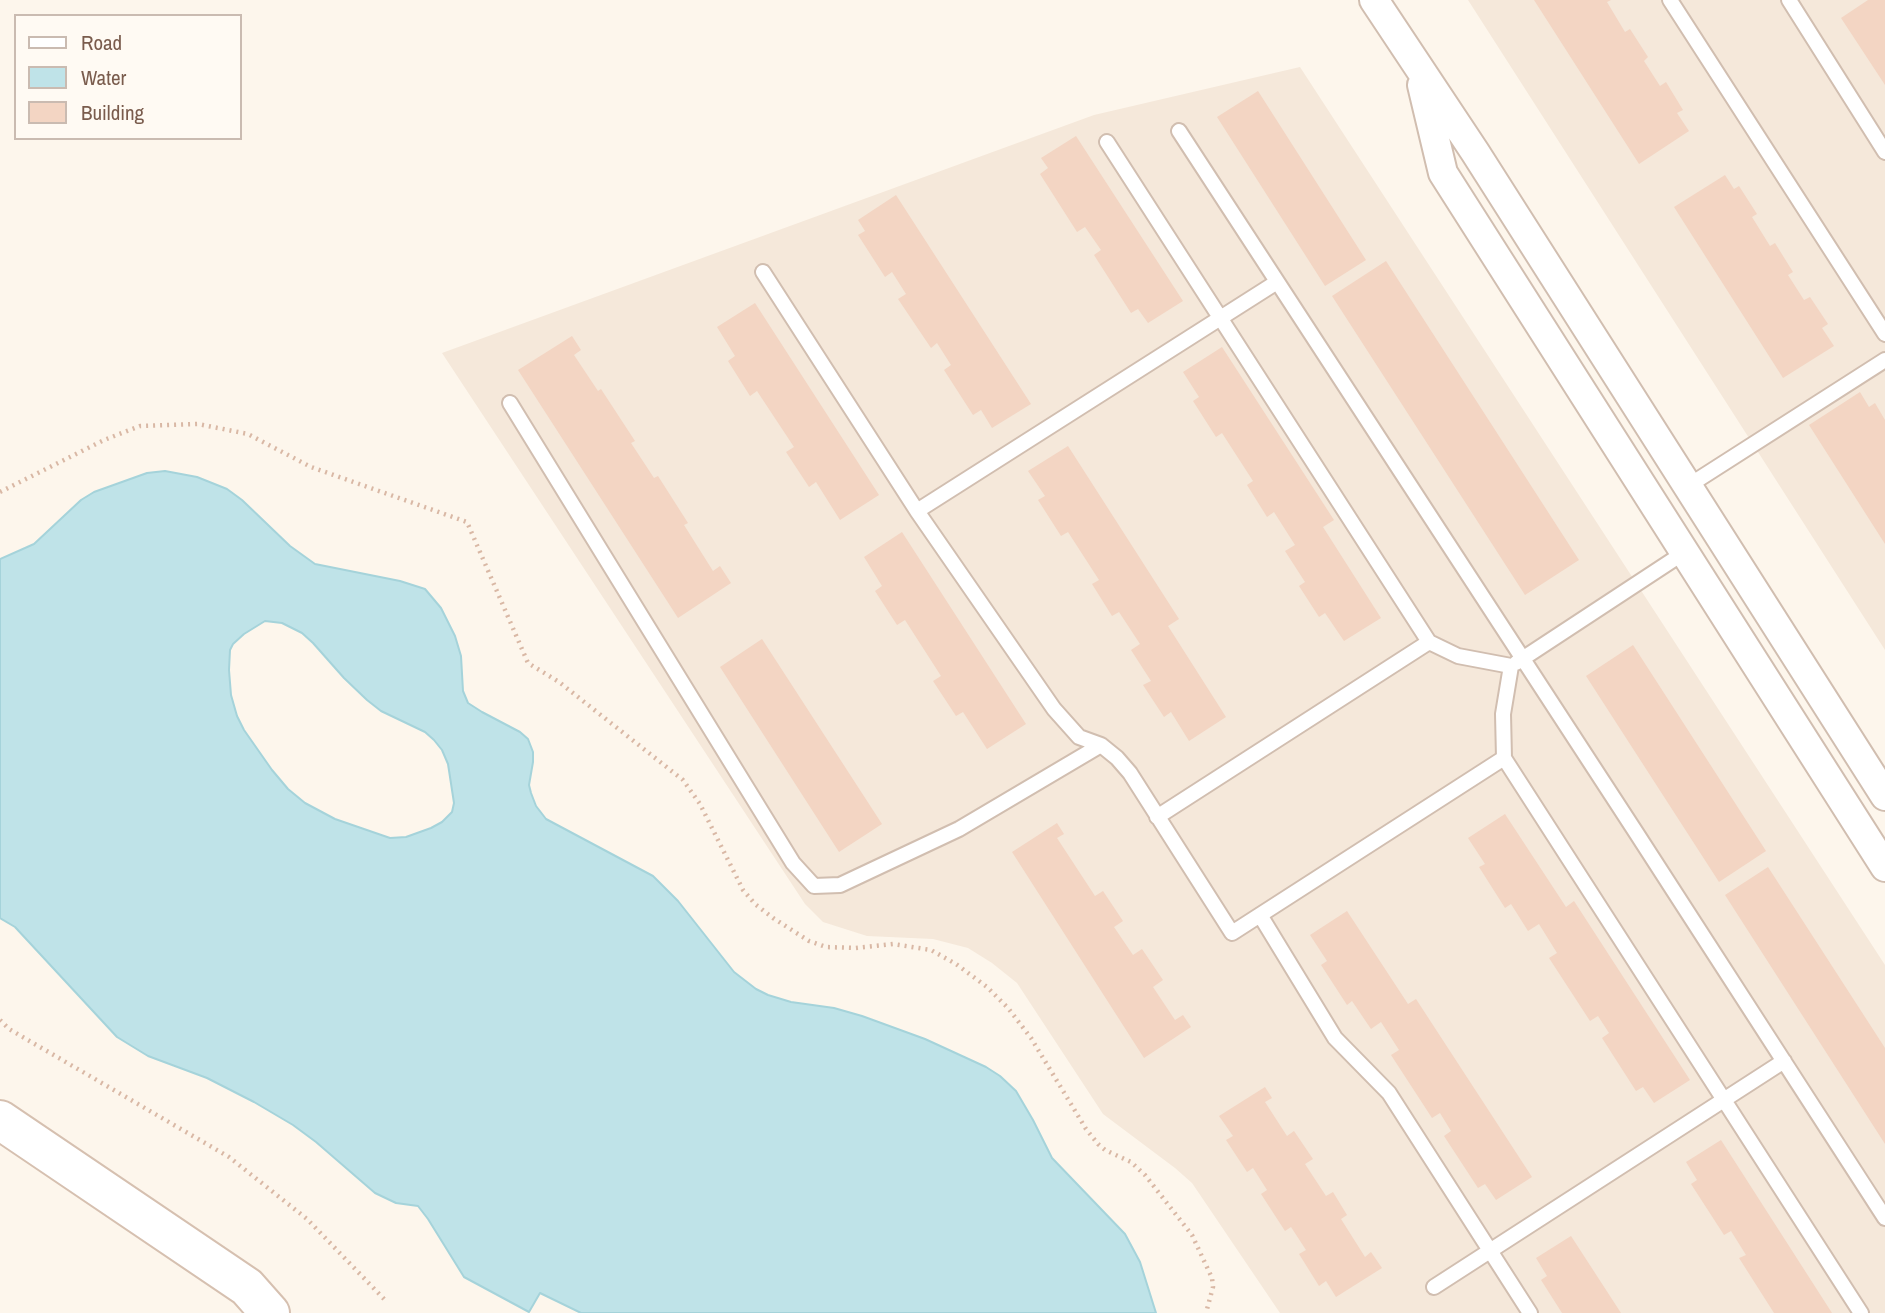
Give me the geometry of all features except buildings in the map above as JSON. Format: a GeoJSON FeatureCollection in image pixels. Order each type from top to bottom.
{"type":"FeatureCollection","features":[{"type":"Feature","properties":{"kind":"street"},"geometry":{"type":"LineString","coordinates":[[1374,0],[1475,152],[1885,796]]}},
{"type":"Feature","properties":{"kind":"street"},"geometry":{"type":"LineString","coordinates":[[1418,69],[1443,173],[1885,867]]}},
{"type":"Feature","properties":{"kind":"street"},"geometry":{"type":"LineString","coordinates":[[0,1120],[247,1287],[270,1313]]}},
{"type":"Feature","properties":{"kind":"lane"},"geometry":{"type":"LineString","coordinates":[[1670,0],[1885,334]]}},
{"type":"Feature","properties":{"kind":"lane"},"geometry":{"type":"LineString","coordinates":[[1789,0],[1885,152]]}},
{"type":"Feature","properties":{"kind":"lane"},"geometry":{"type":"LineString","coordinates":[[1179,131],[1517,662],[1784,1061],[1885,1218]]}},
{"type":"Feature","properties":{"kind":"lane"},"geometry":{"type":"LineString","coordinates":[[1107,142],[1429,642],[1458,656],[1517,662],[1685,552]]}},
{"type":"Feature","properties":{"kind":"lane"},"geometry":{"type":"LineString","coordinates":[[763,272],[916,511],[1054,709],[1079,737],[1101,745],[1130,773],[1232,933],[1504,758]]}},
{"type":"Feature","properties":{"kind":"lane"},"geometry":{"type":"LineString","coordinates":[[916,511],[1277,282]]}},
{"type":"Feature","properties":{"kind":"lane"},"geometry":{"type":"LineString","coordinates":[[1688,486],[1885,360]]}},
{"type":"Feature","properties":{"kind":"lane"},"geometry":{"type":"LineString","coordinates":[[510,403],[793,863],[814,886],[840,885],[959,829],[1101,745]]}},
{"type":"Feature","properties":{"kind":"lane"},"geometry":{"type":"LineString","coordinates":[[1157,817],[1429,642]]}},
{"type":"Feature","properties":{"kind":"lane"},"geometry":{"type":"LineString","coordinates":[[1517,662],[1503,714],[1504,758],[1861,1313]]}},
{"type":"Feature","properties":{"kind":"lane"},"geometry":{"type":"LineString","coordinates":[[1260,915],[1335,1038],[1389,1093],[1530,1313]]}},
{"type":"Feature","properties":{"kind":"lane"},"geometry":{"type":"LineString","coordinates":[[1434,1287],[1784,1061]]}},
{"type":"Feature","properties":{"kind":"path"},"geometry":{"type":"LineString","coordinates":[[0,492],[104,440],[140,426],[198,424],[248,434],[312,467],[467,522],[528,663],[559,682],[683,780],[700,804],[737,878],[754,904],[809,941],[826,947],[893,944],[931,950],[956,964],[987,987],[1007,1007],[1031,1038],[1086,1129],[1098,1144],[1145,1174],[1192,1235],[1212,1278],[1213,1287],[1206,1313]]}},
{"type":"Feature","properties":{"kind":"path"},"geometry":{"type":"LineString","coordinates":[[0,1020],[9,1029],[229,1157],[307,1219],[385,1300]]}},
{"type":"Feature","properties":{"kind":"shaded area"},"geometry":{"type":"Polygon","coordinates":[[[1468,0],[1885,0],[1885,650],[1468,0]]]}},
{"type":"Feature","properties":{"kind":"shaded area"},"geometry":{"type":"Polygon","coordinates":[[[1300,67],[1885,965],[1885,1313],[1280,1313],[1192,1183],[1103,1114],[1017,983],[968,948],[933,939],[867,936],[823,922],[805,904],[442,353],[1094,115],[1300,67]]]}},
{"type":"Feature","properties":{"kind":"water"},"geometry":{"type":"Polygon","coordinates":[[[165,471],[197,477],[227,489],[290,546],[315,564],[400,581],[425,589],[441,608],[455,636],[461,656],[463,691],[468,703],[528,739],[533,752],[529,785],[536,806],[546,819],[653,876],[678,901],[734,972],[756,989],[791,1002],[834,1008],[862,1016],[925,1039],[1000,1076],[1016,1091],[1052,1158],[1125,1234],[1140,1262],[1156,1313],[581,1313],[540,1293],[529,1312],[464,1277],[418,1206],[396,1203],[375,1193],[316,1142],[254,1102],[207,1078],[148,1056],[117,1037],[15,927],[0,918],[0,559],[34,544],[81,500],[94,492],[147,473],[165,471]],[[265,621],[244,634],[230,650],[231,695],[237,716],[272,770],[288,789],[305,803],[335,819],[390,838],[406,837],[442,822],[452,812],[454,803],[448,764],[434,740],[425,732],[381,711],[344,678],[302,633],[282,623],[265,621]]]}}]}
